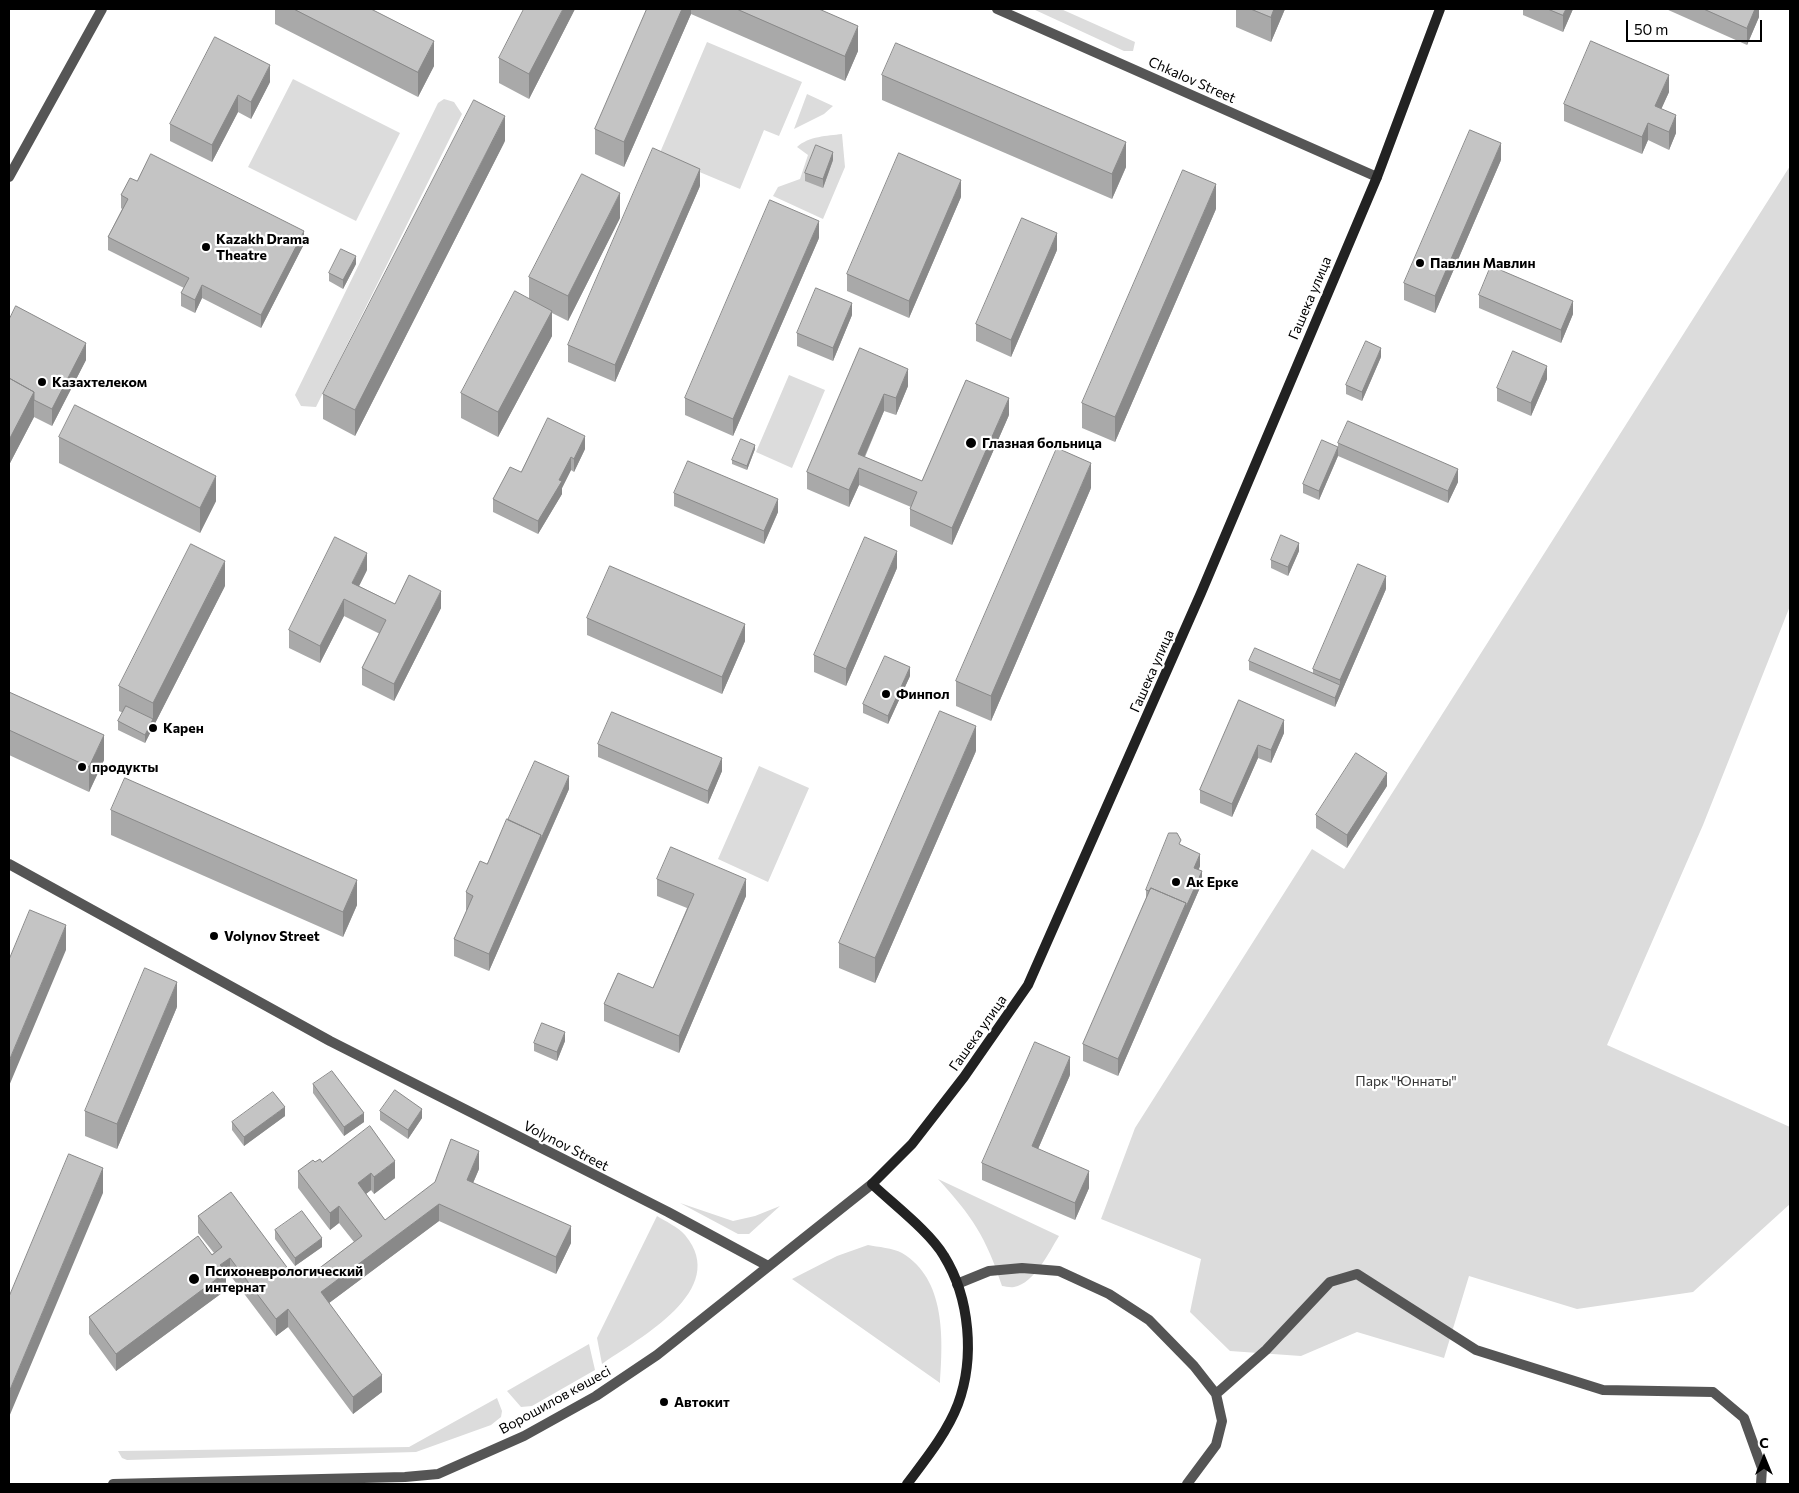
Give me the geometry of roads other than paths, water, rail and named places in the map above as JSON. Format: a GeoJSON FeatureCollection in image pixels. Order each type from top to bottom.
{"type":"FeatureCollection","features":[{"type":"Feature","properties":{"kind":"main road","name":"Гашека улица"},"geometry":{"type":"LineString","coordinates":[[872,1184],[912,1144],[964,1077],[1028,985],[1201,593],[1377,176],[1440,9]]}},
{"type":"Feature","properties":{"kind":"main road"},"geometry":{"type":"LineString","coordinates":[[872,1184],[919,1228],[944,1256],[957,1284],[968,1325],[966,1368],[958,1404],[934,1448],[907,1484]]}},
{"type":"Feature","properties":{"kind":"street"},"geometry":{"type":"LineString","coordinates":[[9,177],[102,9]]}},
{"type":"Feature","properties":{"kind":"street","name":"Chkalov Street"},"geometry":{"type":"LineString","coordinates":[[997,9],[1377,176]]}},
{"type":"Feature","properties":{"kind":"street","name":"Volynov Street"},"geometry":{"type":"LineString","coordinates":[[9,864],[330,1040],[668,1212],[768,1266]]}},
{"type":"Feature","properties":{"kind":"street","name":"Гашека улица"},"geometry":{"type":"LineString","coordinates":[[768,1266],[872,1184]]}},
{"type":"Feature","properties":{"kind":"street","name":"Ворошилов көшесі"},"geometry":{"type":"LineString","coordinates":[[113,1484],[405,1477],[438,1474],[524,1436],[596,1396],[657,1355],[768,1266]]}},
{"type":"Feature","properties":{"kind":"street"},"geometry":{"type":"LineString","coordinates":[[957,1284],[988,1271],[1022,1268],[1059,1271],[1109,1294],[1149,1320],[1194,1366],[1216,1394],[1222,1421],[1216,1445],[1187,1484]]}},
{"type":"Feature","properties":{"kind":"street"},"geometry":{"type":"LineString","coordinates":[[1216,1394],[1266,1350],[1330,1282],[1357,1274],[1476,1350],[1603,1390],[1713,1392],[1744,1418],[1762,1468],[1761,1484]]}},
{"type":"Feature","properties":{"kind":"place","name":"Kazakh Drama Theatre"},"geometry":{"type":"Point","coordinates":[206,247]}},
{"type":"Feature","properties":{"kind":"place","name":"Павлин Мавлин"},"geometry":{"type":"Point","coordinates":[1420,263]}},
{"type":"Feature","properties":{"kind":"place","name":"Казахтелеком"},"geometry":{"type":"Point","coordinates":[42,382]}},
{"type":"Feature","properties":{"kind":"place","name":"Глазная больница"},"geometry":{"type":"Point","coordinates":[971,443]}},
{"type":"Feature","properties":{"kind":"place","name":"Финпол"},"geometry":{"type":"Point","coordinates":[886,694]}},
{"type":"Feature","properties":{"kind":"place","name":"Карен"},"geometry":{"type":"Point","coordinates":[153,728]}},
{"type":"Feature","properties":{"kind":"place","name":"продукты"},"geometry":{"type":"Point","coordinates":[82,767]}},
{"type":"Feature","properties":{"kind":"place","name":"Ак Ерке"},"geometry":{"type":"Point","coordinates":[1176,882]}},
{"type":"Feature","properties":{"kind":"place","name":"Volynov Street"},"geometry":{"type":"Point","coordinates":[214,936]}},
{"type":"Feature","properties":{"kind":"place","name":"Психоневрологический интернат"},"geometry":{"type":"Point","coordinates":[194,1279]}},
{"type":"Feature","properties":{"kind":"place","name":"Автокит"},"geometry":{"type":"Point","coordinates":[664,1402]}},
{"type":"Feature","properties":{"kind":"park label","name":"Парк \"Юннаты\""},"geometry":{"type":"Point","coordinates":[1406,1081]}}]}
